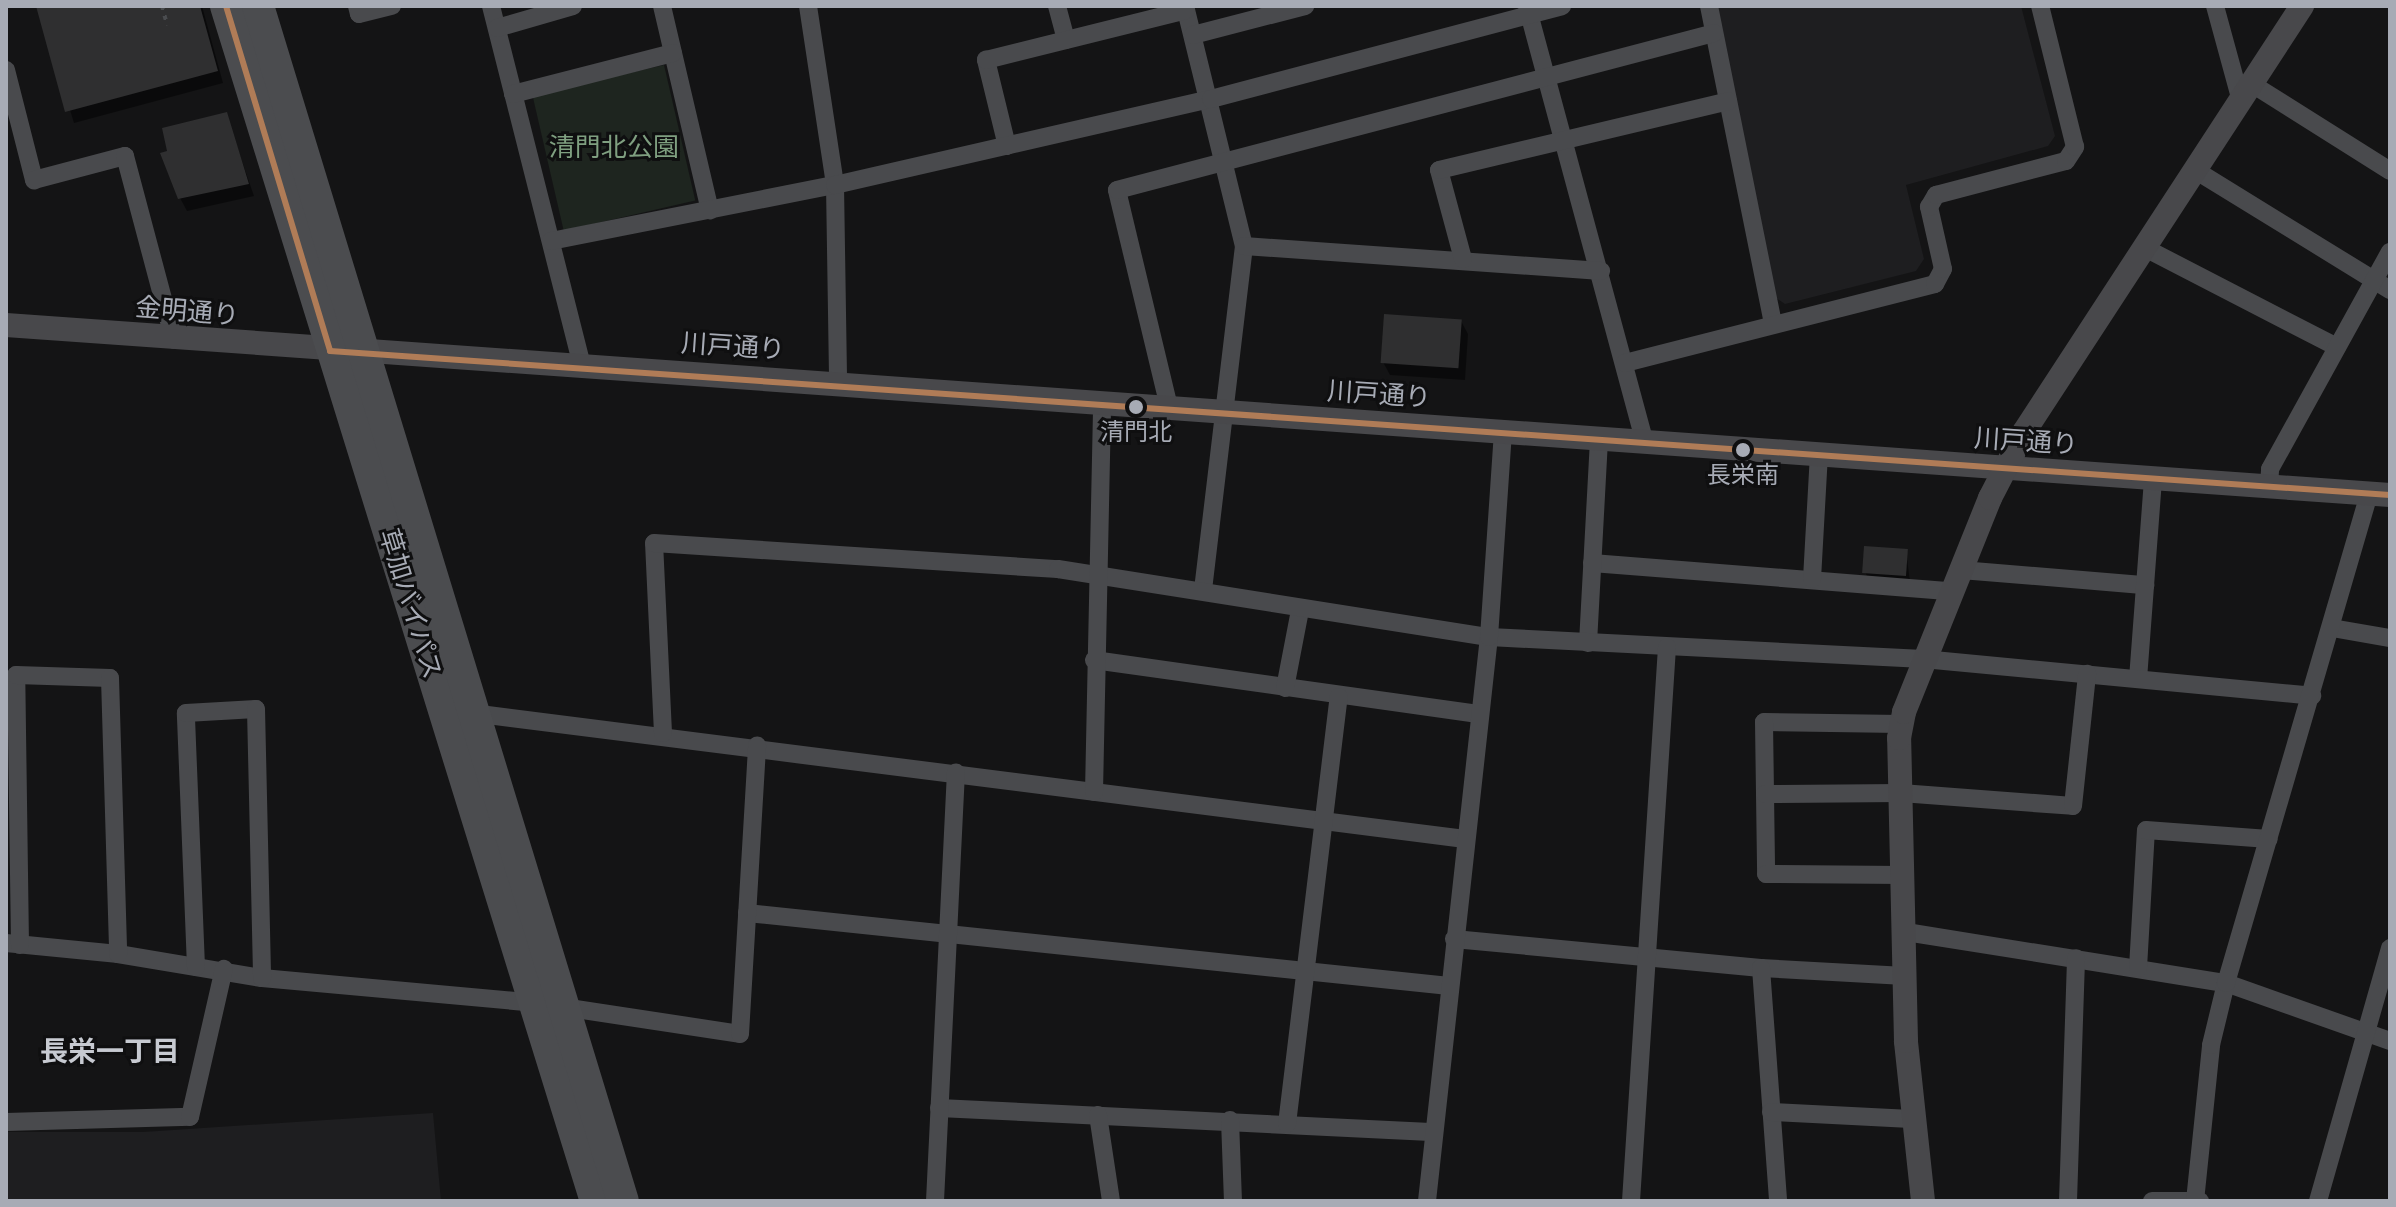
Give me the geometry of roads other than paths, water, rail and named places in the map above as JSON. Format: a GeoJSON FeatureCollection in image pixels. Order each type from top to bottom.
{"type":"FeatureCollection","features":[{"type":"Feature","properties":{"kind":"highway","name":"草加バイパス"},"geometry":{"type":"LineString","coordinates":[[226,6],[330,351],[549,1007],[623,1201]]}},
{"type":"Feature","properties":{"kind":"highway","name":"草加バイパス"},"geometry":{"type":"LineString","coordinates":[[258,6],[472,713],[596,1201]]}},
{"type":"Feature","properties":{"kind":"street"},"geometry":{"type":"LineString","coordinates":[[357,6],[359,14],[392,6]]}},
{"type":"Feature","properties":{"kind":"street"},"geometry":{"type":"LineString","coordinates":[[491,6],[582,365]]}},
{"type":"Feature","properties":{"kind":"street"},"geometry":{"type":"LineString","coordinates":[[497,28],[573,6]]}},
{"type":"Feature","properties":{"kind":"street"},"geometry":{"type":"LineString","coordinates":[[662,6],[710,210]]}},
{"type":"Feature","properties":{"kind":"street"},"geometry":{"type":"LineString","coordinates":[[808,6],[835,185],[840,252],[838,383]]}},
{"type":"Feature","properties":{"kind":"street"},"geometry":{"type":"LineString","coordinates":[[1057,6],[1066,40]]}},
{"type":"Feature","properties":{"kind":"street"},"geometry":{"type":"LineString","coordinates":[[1193,35],[1305,6]]}},
{"type":"Feature","properties":{"kind":"street"},"geometry":{"type":"LineString","coordinates":[[551,241],[835,185],[1211,99],[1528,10],[1562,6]]}},
{"type":"Feature","properties":{"kind":"street"},"geometry":{"type":"LineString","coordinates":[[1709,6],[1773,324]]}},
{"type":"Feature","properties":{"kind":"street"},"geometry":{"type":"LineString","coordinates":[[1625,363],[1935,284],[1943,269],[1929,207],[1936,195],[2066,161],[2075,147],[2040,6]]}},
{"type":"Feature","properties":{"kind":"street"},"geometry":{"type":"LineString","coordinates":[[2215,6],[2246,93],[2390,171]]}},
{"type":"Feature","properties":{"kind":"street"},"geometry":{"type":"LineString","coordinates":[[1923,1201],[1911,1119],[1901,724],[1923,659],[2004,469],[2302,6]]}},
{"type":"Feature","properties":{"kind":"street"},"geometry":{"type":"LineString","coordinates":[[1007,146],[986,60],[1186,8],[1211,99],[1244,246],[1203,590]]}},
{"type":"Feature","properties":{"kind":"street"},"geometry":{"type":"LineString","coordinates":[[1528,10],[1601,271],[1644,441]]}},
{"type":"Feature","properties":{"kind":"street"},"geometry":{"type":"LineString","coordinates":[[1169,407],[1117,190],[1224,158],[1714,33]]}},
{"type":"Feature","properties":{"kind":"street"},"geometry":{"type":"LineString","coordinates":[[513,94],[673,53]]}},
{"type":"Feature","properties":{"kind":"street"},"geometry":{"type":"LineString","coordinates":[[6,70],[34,180],[125,156],[174,340]]}},
{"type":"Feature","properties":{"kind":"street"},"geometry":{"type":"LineString","coordinates":[[1463,259],[1439,170],[1728,101]]}},
{"type":"Feature","properties":{"kind":"street"},"geometry":{"type":"LineString","coordinates":[[2195,170],[2382,285]]}},
{"type":"Feature","properties":{"kind":"street"},"geometry":{"type":"LineString","coordinates":[[1244,246],[1601,271]]}},
{"type":"Feature","properties":{"kind":"street"},"geometry":{"type":"LineString","coordinates":[[2145,248],[2337,347]]}},
{"type":"Feature","properties":{"kind":"street"},"geometry":{"type":"LineString","coordinates":[[2269,485],[2270,469],[2337,347],[2382,285],[2390,252]]}},
{"type":"Feature","properties":{"kind":"street","name":"金明通り"},"geometry":{"type":"LineString","coordinates":[[6,325],[365,354]]}},
{"type":"Feature","properties":{"kind":"street","name":"川戸通り"},"geometry":{"type":"LineString","coordinates":[[365,354],[582,365],[2380,494]]}},
{"type":"Feature","properties":{"kind":"street"},"geometry":{"type":"LineString","coordinates":[[1094,792],[1094,660],[1102,403]]}},
{"type":"Feature","properties":{"kind":"street"},"geometry":{"type":"LineString","coordinates":[[1427,1201],[1430,1132],[1489,637],[1503,432]]}},
{"type":"Feature","properties":{"kind":"street"},"geometry":{"type":"LineString","coordinates":[[1588,643],[1599,440]]}},
{"type":"Feature","properties":{"kind":"street"},"geometry":{"type":"LineString","coordinates":[[1812,579],[1819,455]]}},
{"type":"Feature","properties":{"kind":"street"},"geometry":{"type":"LineString","coordinates":[[2138,679],[2153,478]]}},
{"type":"Feature","properties":{"kind":"street"},"geometry":{"type":"LineString","coordinates":[[2152,1201],[2197,1201],[2211,1045],[2226,983],[2332,628],[2380,494]]}},
{"type":"Feature","properties":{"kind":"street"},"geometry":{"type":"LineString","coordinates":[[663,733],[654,543],[1098,574],[1203,590],[1300,610],[1489,637],[1923,659],[2312,696]]}},
{"type":"Feature","properties":{"kind":"street"},"geometry":{"type":"LineString","coordinates":[[1592,563],[1812,579],[2145,585]]}},
{"type":"Feature","properties":{"kind":"street"},"geometry":{"type":"LineString","coordinates":[[1285,688],[1300,610]]}},
{"type":"Feature","properties":{"kind":"street"},"geometry":{"type":"LineString","coordinates":[[2332,628],[2390,638]]}},
{"type":"Feature","properties":{"kind":"street"},"geometry":{"type":"LineString","coordinates":[[1631,1201],[1667,647]]}},
{"type":"Feature","properties":{"kind":"street"},"geometry":{"type":"LineString","coordinates":[[1094,660],[1339,697],[1478,714]]}},
{"type":"Feature","properties":{"kind":"street"},"geometry":{"type":"LineString","coordinates":[[1765,794],[1901,793],[2073,806],[2087,674]]}},
{"type":"Feature","properties":{"kind":"street"},"geometry":{"type":"LineString","coordinates":[[118,954],[110,678],[16,675],[13,944],[118,954],[224,969],[262,978],[549,1007],[740,1034],[757,746]]}},
{"type":"Feature","properties":{"kind":"street"},"geometry":{"type":"LineString","coordinates":[[1287,1124],[1339,697]]}},
{"type":"Feature","properties":{"kind":"street"},"geometry":{"type":"LineString","coordinates":[[196,967],[186,713],[256,709],[262,978]]}},
{"type":"Feature","properties":{"kind":"street"},"geometry":{"type":"LineString","coordinates":[[472,713],[663,733],[1323,824],[1465,839]]}},
{"type":"Feature","properties":{"kind":"street"},"geometry":{"type":"LineString","coordinates":[[1901,724],[1764,722],[1766,874],[1904,875]]}},
{"type":"Feature","properties":{"kind":"street"},"geometry":{"type":"LineString","coordinates":[[935,1201],[956,773]]}},
{"type":"Feature","properties":{"kind":"street"},"geometry":{"type":"LineString","coordinates":[[2138,968],[2146,830],[2269,839]]}},
{"type":"Feature","properties":{"kind":"street"},"geometry":{"type":"LineString","coordinates":[[747,913],[948,930],[1449,986]]}},
{"type":"Feature","properties":{"kind":"street"},"geometry":{"type":"LineString","coordinates":[[1906,932],[2226,983],[2390,1041]]}},
{"type":"Feature","properties":{"kind":"street"},"geometry":{"type":"LineString","coordinates":[[1454,939],[1761,968],[1905,976]]}},
{"type":"Feature","properties":{"kind":"street"},"geometry":{"type":"LineString","coordinates":[[2318,1201],[2390,948]]}},
{"type":"Feature","properties":{"kind":"street"},"geometry":{"type":"LineString","coordinates":[[2068,1201],[2076,958]]}},
{"type":"Feature","properties":{"kind":"street"},"geometry":{"type":"LineString","coordinates":[[1761,968],[1778,1201]]}},
{"type":"Feature","properties":{"kind":"street"},"geometry":{"type":"LineString","coordinates":[[6,1122],[190,1117],[224,969]]}},
{"type":"Feature","properties":{"kind":"street"},"geometry":{"type":"LineString","coordinates":[[939,1108],[1430,1132]]}},
{"type":"Feature","properties":{"kind":"street"},"geometry":{"type":"LineString","coordinates":[[1771,1112],[1911,1119]]}},
{"type":"Feature","properties":{"kind":"street"},"geometry":{"type":"LineString","coordinates":[[1098,1115],[1111,1201]]}},
{"type":"Feature","properties":{"kind":"street"},"geometry":{"type":"LineString","coordinates":[[1230,1120],[1233,1201]]}},
{"type":"Feature","properties":{"kind":"place","name":"清門北"},"geometry":{"type":"Point","coordinates":[1136,407]}},
{"type":"Feature","properties":{"kind":"place","name":"長栄南"},"geometry":{"type":"Point","coordinates":[1743,450]}},
{"type":"Feature","properties":{"kind":"district","name":"長栄一丁目"},"geometry":{"type":"Point","coordinates":[110,1052]}},
{"type":"Feature","properties":{"kind":"park label","name":"清門北公園"},"geometry":{"type":"Point","coordinates":[614,148]}}]}
